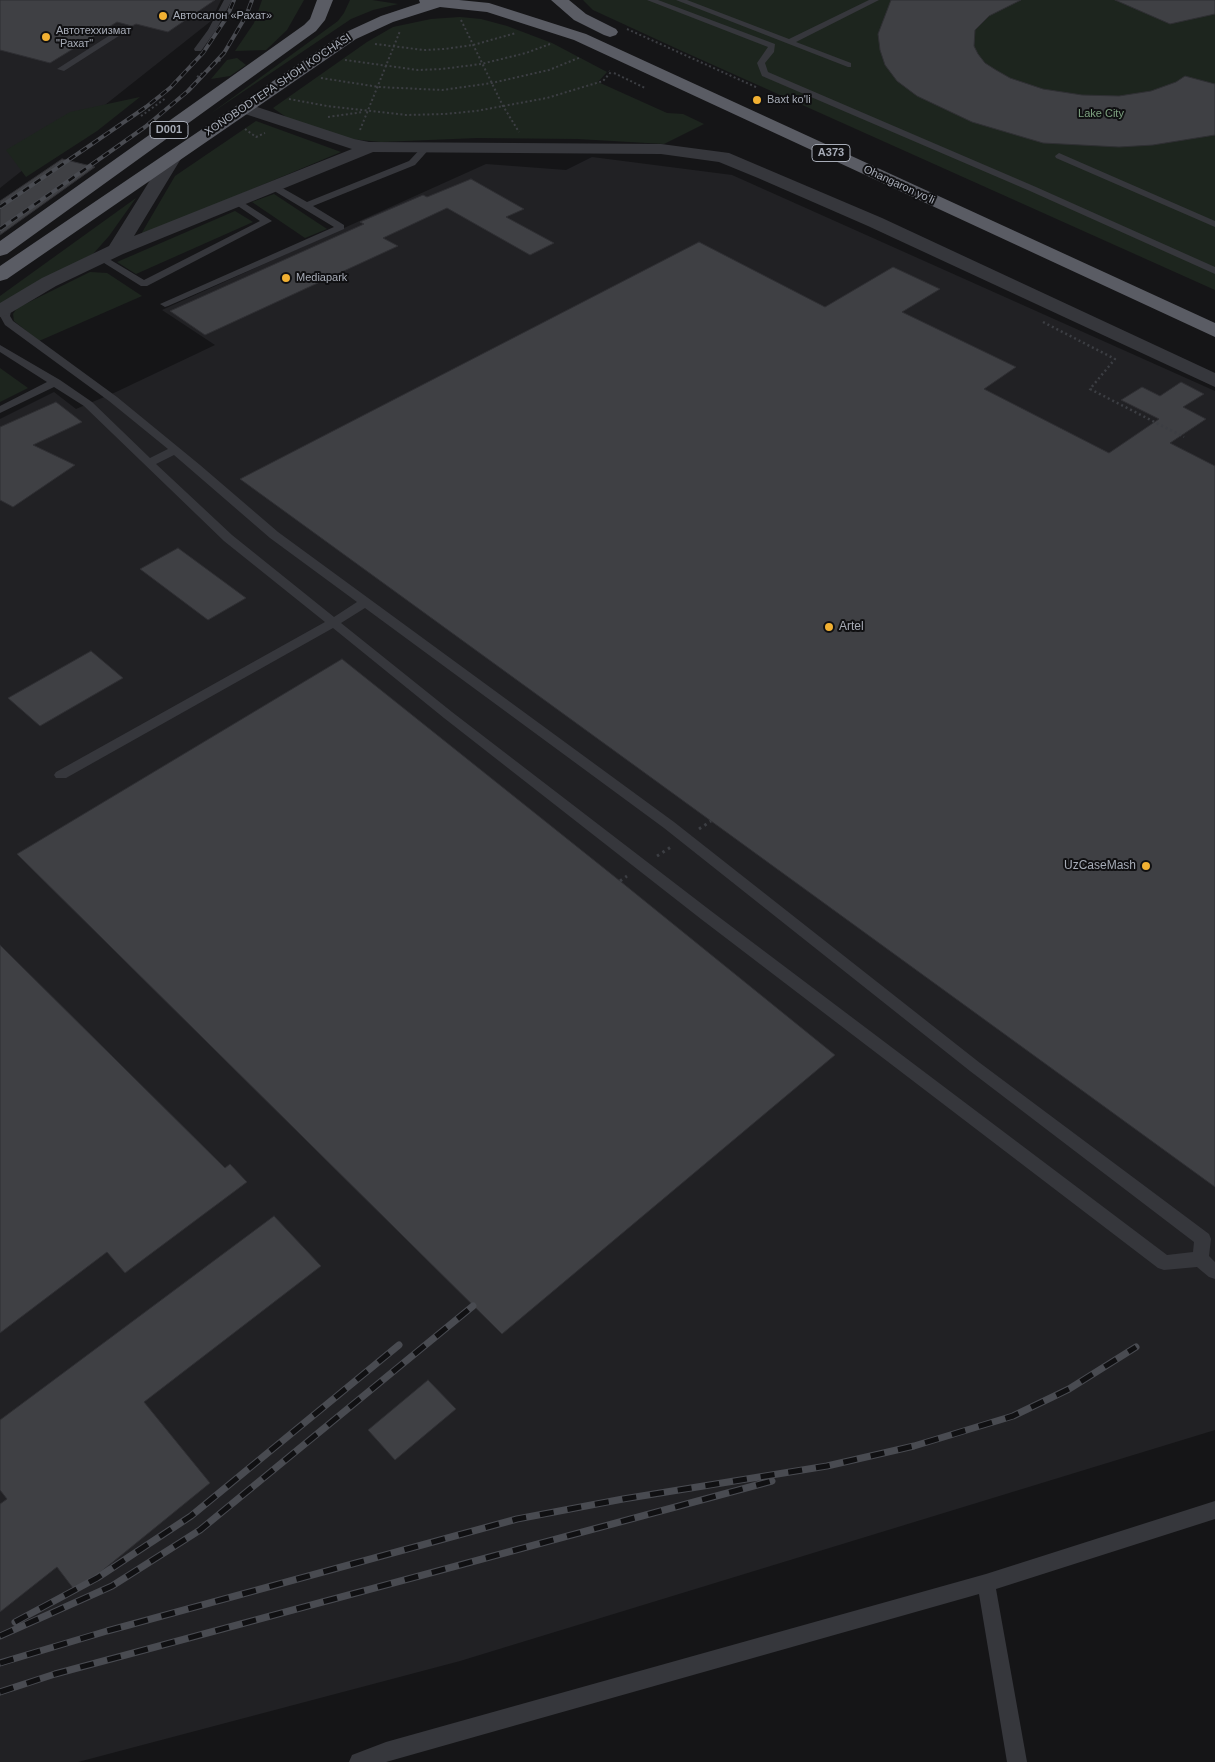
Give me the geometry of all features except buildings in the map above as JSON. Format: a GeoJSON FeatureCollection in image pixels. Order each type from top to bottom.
{"type":"FeatureCollection","features":[{"type":"Feature","properties":{"kind":"highway","name":"XONOBODTEPA SHOH KO'CHASI"},"geometry":{"type":"LineString","coordinates":[[0,250],[310,28],[317,20],[325,0]]}},
{"type":"Feature","properties":{"kind":"highway","name":"Ohangaron yoʻli"},"geometry":{"type":"LineString","coordinates":[[401,0],[440,1],[473,5],[518,23],[599,45],[1215,331]]}},
{"type":"Feature","properties":{"kind":"highway"},"geometry":{"type":"LineString","coordinates":[[559,0],[564,6],[580,17],[625,33]]}},
{"type":"Feature","properties":{"kind":"highway","name":"XONOBODTEPA SHOH KO'CHASI"},"geometry":{"type":"LineString","coordinates":[[0,275],[350,36],[395,22],[440,1]]}},
{"type":"Feature","properties":{"kind":"highway"},"geometry":{"type":"LineString","coordinates":[[395,22],[424,13],[459,11],[495,13],[518,23]]}},
{"type":"Feature","properties":{"kind":"street"},"geometry":{"type":"LineString","coordinates":[[245,108],[360,146],[528,146],[661,149],[723,157],[875,222],[1215,381]]}},
{"type":"Feature","properties":{"kind":"street"},"geometry":{"type":"LineString","coordinates":[[3,309],[49,282],[108,254],[359,153],[360,146]]}},
{"type":"Feature","properties":{"kind":"street"},"geometry":{"type":"LineString","coordinates":[[108,254],[173,157]]}},
{"type":"Feature","properties":{"kind":"lane"},"geometry":{"type":"LineString","coordinates":[[198,49],[212,30],[228,0]]}},
{"type":"Feature","properties":{"kind":"lane"},"geometry":{"type":"LineString","coordinates":[[651,0],[772,46],[761,66],[766,74],[778,80],[1033,189],[1215,271]]}},
{"type":"Feature","properties":{"kind":"lane"},"geometry":{"type":"LineString","coordinates":[[680,0],[848,65]]}},
{"type":"Feature","properties":{"kind":"lane"},"geometry":{"type":"LineString","coordinates":[[790,42],[875,0]]}},
{"type":"Feature","properties":{"kind":"lane"},"geometry":{"type":"LineString","coordinates":[[61,69],[121,32]]}},
{"type":"Feature","properties":{"kind":"lane"},"geometry":{"type":"LineString","coordinates":[[307,206],[412,163],[428,146]]}},
{"type":"Feature","properties":{"kind":"lane"},"geometry":{"type":"LineString","coordinates":[[1059,156],[1215,224]]}},
{"type":"Feature","properties":{"kind":"lane"},"geometry":{"type":"LineString","coordinates":[[165,304],[341,227],[274,187]]}},
{"type":"Feature","properties":{"kind":"lane"},"geometry":{"type":"LineString","coordinates":[[108,254],[144,284],[267,221],[238,202]]}},
{"type":"Feature","properties":{"kind":"lane"},"geometry":{"type":"LineString","coordinates":[[3,309],[9,323],[113,399],[274,536],[669,825],[975,1066],[1203,1240],[1200,1259]]}},
{"type":"Feature","properties":{"kind":"lane"},"geometry":{"type":"LineString","coordinates":[[0,348],[88,404],[228,538],[333,623],[706,915],[1164,1263],[1200,1259],[1215,1272]]}},
{"type":"Feature","properties":{"kind":"lane"},"geometry":{"type":"LineString","coordinates":[[0,410],[56,382]]}},
{"type":"Feature","properties":{"kind":"lane"},"geometry":{"type":"LineString","coordinates":[[149,463],[175,450]]}},
{"type":"Feature","properties":{"kind":"lane"},"geometry":{"type":"LineString","coordinates":[[61,775],[333,623],[366,602]]}},
{"type":"Feature","properties":{"kind":"lane"},"geometry":{"type":"LineString","coordinates":[[359,1762],[386,1752],[986,1582],[1215,1510]]}},
{"type":"Feature","properties":{"kind":"lane"},"geometry":{"type":"LineString","coordinates":[[986,1582],[1017,1762]]}},
{"type":"Feature","properties":{"kind":"path"},"geometry":{"type":"LineString","coordinates":[[467,18],[460,17],[481,64],[503,106],[528,146]]}},
{"type":"Feature","properties":{"kind":"path"},"geometry":{"type":"LineString","coordinates":[[360,146],[356,138],[369,111],[394,47],[395,22]]}},
{"type":"Feature","properties":{"kind":"path"},"geometry":{"type":"LineString","coordinates":[[367,42],[394,47],[438,50],[473,45],[522,32],[518,23]]}},
{"type":"Feature","properties":{"kind":"path"},"geometry":{"type":"LineString","coordinates":[[625,33],[760,89]]}},
{"type":"Feature","properties":{"kind":"path"},"geometry":{"type":"LineString","coordinates":[[348,55],[342,60],[418,70],[442,69],[481,64],[526,54],[552,44],[544,40]]}},
{"type":"Feature","properties":{"kind":"path"},"geometry":{"type":"LineString","coordinates":[[326,71],[318,77],[379,87],[442,90],[492,84],[549,70],[581,57],[574,54]]}},
{"type":"Feature","properties":{"kind":"path"},"geometry":{"type":"LineString","coordinates":[[197,77],[222,59]]}},
{"type":"Feature","properties":{"kind":"path"},"geometry":{"type":"LineString","coordinates":[[295,93],[287,98],[327,106],[369,111],[406,114],[445,114],[547,98],[603,81],[611,72],[604,68]]}},
{"type":"Feature","properties":{"kind":"path"},"geometry":{"type":"LineString","coordinates":[[747,87],[751,85]]}},
{"type":"Feature","properties":{"kind":"path"},"geometry":{"type":"LineString","coordinates":[[141,116],[166,98]]}},
{"type":"Feature","properties":{"kind":"path"},"geometry":{"type":"LineString","coordinates":[[1040,321],[1115,359],[1090,389],[1184,437]]}},
{"type":"Feature","properties":{"kind":"path"},"geometry":{"type":"LineString","coordinates":[[695,832],[711,821]]}},
{"type":"Feature","properties":{"kind":"path"},"geometry":{"type":"LineString","coordinates":[[653,859],[678,843]]}},
{"type":"Feature","properties":{"kind":"path"},"geometry":{"type":"LineString","coordinates":[[620,880],[628,875]]}},
{"type":"Feature","properties":{"kind":"shaded area"},"geometry":{"type":"Polygon","coordinates":[[[0,0],[221,0],[211,21],[0,188],[0,0]]]}},
{"type":"Feature","properties":{"kind":"shaded area"},"geometry":{"type":"Polygon","coordinates":[[[592,157],[732,175],[1215,391],[1215,1430],[460,1661],[78,1762],[0,1762],[0,419],[54,392],[76,409],[215,345],[162,310],[486,164],[566,170],[592,157]]]}},
{"type":"Feature","properties":{"kind":"green space"},"geometry":{"type":"Polygon","coordinates":[[[262,0],[304,0],[287,30],[266,50],[235,51],[254,23],[262,0]]]}},
{"type":"Feature","properties":{"kind":"green space"},"geometry":{"type":"Polygon","coordinates":[[[350,0],[372,0],[398,4],[373,10],[351,19],[210,114],[338,21],[350,0]]]}},
{"type":"Feature","properties":{"kind":"green space","name":"Lake City"},"geometry":{"type":"Polygon","coordinates":[[[583,0],[1215,0],[1215,290],[682,51],[593,10],[583,0]]]}},
{"type":"Feature","properties":{"kind":"green space"},"geometry":{"type":"Polygon","coordinates":[[[460,17],[481,19],[507,26],[552,43],[607,72],[598,82],[667,113],[683,114],[704,124],[664,144],[578,139],[477,138],[381,142],[350,139],[292,121],[273,108],[367,42],[393,27],[431,19],[460,17]]]}},
{"type":"Feature","properties":{"kind":"green space"},"geometry":{"type":"Polygon","coordinates":[[[237,58],[246,65],[230,76],[211,79],[227,60],[237,58]]]}},
{"type":"Feature","properties":{"kind":"green space"},"geometry":{"type":"Polygon","coordinates":[[[140,97],[97,131],[26,177],[6,150],[70,112],[140,97]]]}},
{"type":"Feature","properties":{"kind":"green space"},"geometry":{"type":"Polygon","coordinates":[[[256,121],[341,152],[140,236],[175,176],[256,121]]]}},
{"type":"Feature","properties":{"kind":"green space"},"geometry":{"type":"Polygon","coordinates":[[[274,194],[327,229],[305,238],[252,202],[274,194]]]}},
{"type":"Feature","properties":{"kind":"green space"},"geometry":{"type":"Polygon","coordinates":[[[136,198],[109,236],[93,254],[0,304],[0,296],[136,198]]]}},
{"type":"Feature","properties":{"kind":"green space"},"geometry":{"type":"Polygon","coordinates":[[[235,211],[253,222],[136,274],[117,262],[235,211]]]}},
{"type":"Feature","properties":{"kind":"green space"},"geometry":{"type":"Polygon","coordinates":[[[90,272],[107,273],[142,296],[39,341],[14,321],[13,314],[17,308],[90,272]]]}},
{"type":"Feature","properties":{"kind":"green space"},"geometry":{"type":"Polygon","coordinates":[[[0,368],[28,388],[0,402],[0,368]]]}},
{"type":"Feature","properties":{"kind":"railway"},"geometry":{"type":"LineString","coordinates":[[0,207],[146,107],[170,88],[203,53],[227,17],[234,0]]}},
{"type":"Feature","properties":{"kind":"railway"},"geometry":{"type":"LineString","coordinates":[[0,229],[145,127],[188,91],[224,53],[246,16],[252,0]]}},
{"type":"Feature","properties":{"kind":"railway"},"geometry":{"type":"LineString","coordinates":[[0,1636],[112,1586],[200,1530],[473,1306]]}},
{"type":"Feature","properties":{"kind":"railway"},"geometry":{"type":"LineString","coordinates":[[15,1622],[97,1578],[191,1516],[399,1345]]}},
{"type":"Feature","properties":{"kind":"railway"},"geometry":{"type":"LineString","coordinates":[[0,1663],[107,1631],[517,1519],[623,1499],[827,1466],[914,1446],[1013,1416],[1069,1389],[1136,1347]]}},
{"type":"Feature","properties":{"kind":"railway"},"geometry":{"type":"LineString","coordinates":[[0,1692],[55,1674],[772,1481]]}},
{"type":"Feature","properties":{"kind":"place","name":"Автосалон «Рахат»"},"geometry":{"type":"Point","coordinates":[163,16]}},
{"type":"Feature","properties":{"kind":"place","name":"Автотеххизмат \"Рахат\""},"geometry":{"type":"Point","coordinates":[46,37]}},
{"type":"Feature","properties":{"kind":"place","name":"Baxt ko'li"},"geometry":{"type":"Point","coordinates":[757,100]}},
{"type":"Feature","properties":{"kind":"place","name":"Mediapark"},"geometry":{"type":"Point","coordinates":[286,278]}},
{"type":"Feature","properties":{"kind":"place","name":"Artel"},"geometry":{"type":"Point","coordinates":[829,627]}},
{"type":"Feature","properties":{"kind":"place","name":"UzCaseMash"},"geometry":{"type":"Point","coordinates":[1146,866]}}]}
